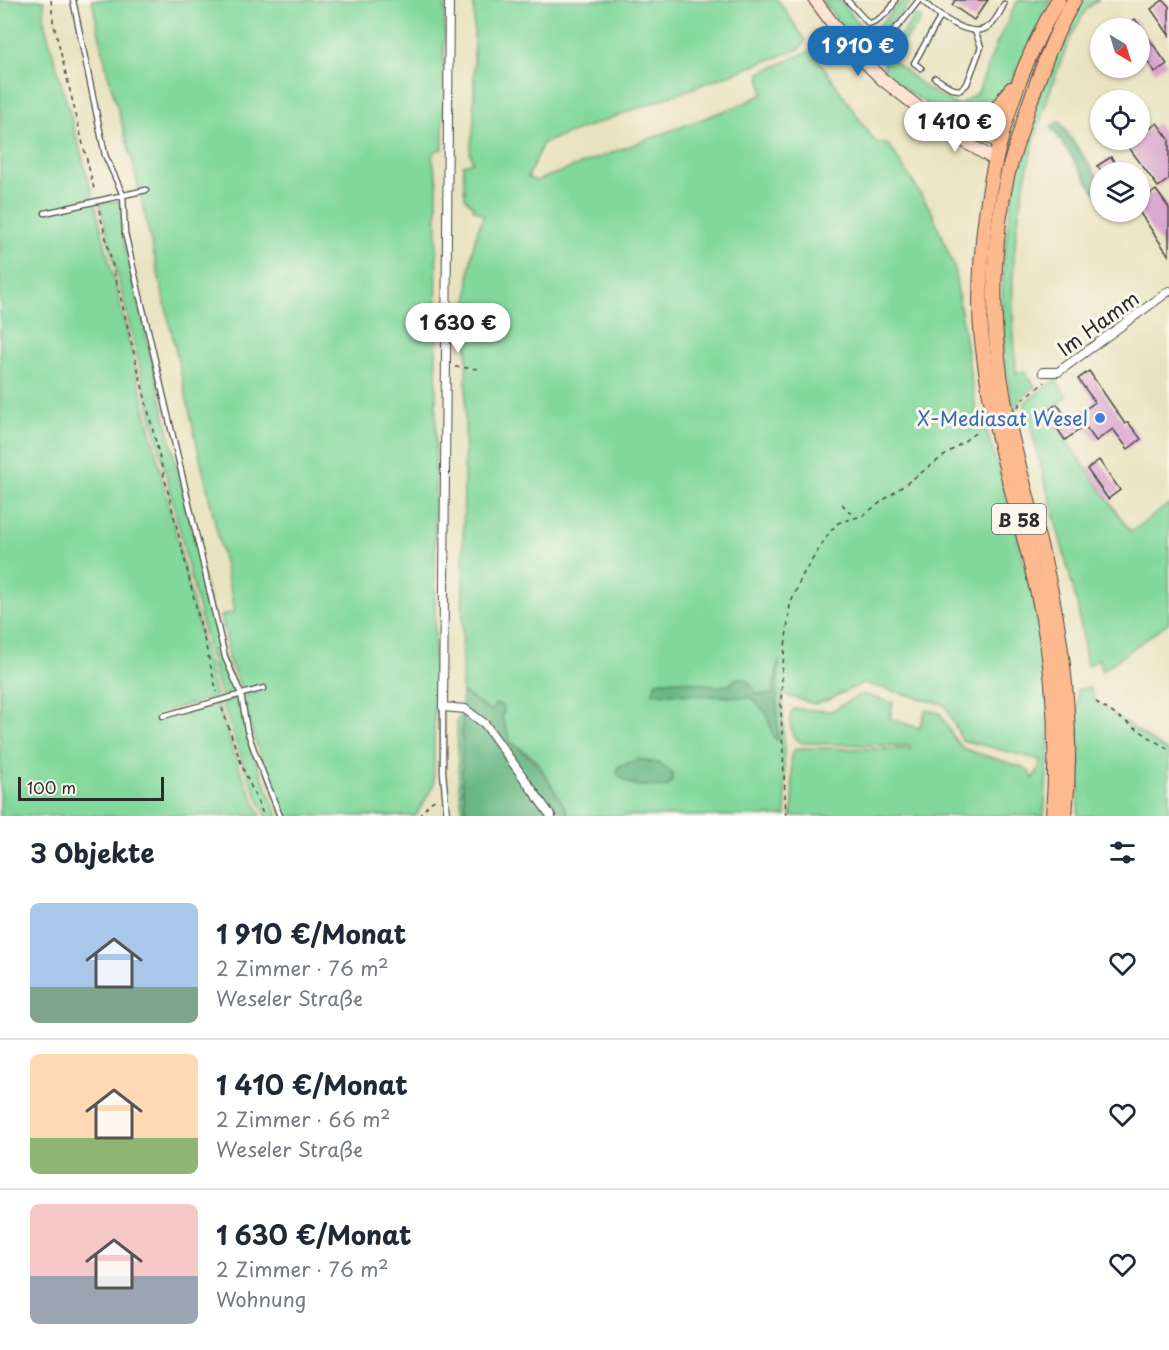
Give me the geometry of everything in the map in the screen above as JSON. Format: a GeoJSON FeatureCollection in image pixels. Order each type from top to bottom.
{"type":"FeatureCollection","features":[{"type":"Feature","properties":{"kind":"main road","name":"B 58"},"geometry":{"type":"LineString","coordinates":[[1053,816],[1055,727],[1048,650],[1035,581],[991,404],[982,347],[981,284],[982,250],[999,151],[1018,82],[1058,0]]}},
{"type":"Feature","properties":{"kind":"main road","name":"B 58"},"geometry":{"type":"LineString","coordinates":[[1065,816],[1068,786],[1067,717],[1062,653],[1046,571],[1006,408],[998,357],[995,292],[999,221],[1017,141],[1045,58],[1074,0]]}},
{"type":"Feature","properties":{"kind":"main road"},"geometry":{"type":"LineString","coordinates":[[962,128],[990,118],[1006,94],[1018,82]]}},
{"type":"Feature","properties":{"kind":"main road","name":"B 58"},"geometry":{"type":"LineString","coordinates":[[999,151],[1017,141]]}},
{"type":"Feature","properties":{"kind":"main road","name":"B 58"},"geometry":{"type":"LineString","coordinates":[[999,151],[1008,176]]}},
{"type":"Feature","properties":{"kind":"street"},"geometry":{"type":"LineString","coordinates":[[448,0],[443,707],[465,709],[484,724],[551,816]]}},
{"type":"Feature","properties":{"kind":"street"},"geometry":{"type":"LineString","coordinates":[[816,0],[832,24],[884,80],[957,136],[999,151]]}},
{"type":"Feature","properties":{"kind":"street"},"geometry":{"type":"LineString","coordinates":[[936,119],[962,128],[999,151]]}},
{"type":"Feature","properties":{"kind":"street","name":"Im Hamm"},"geometry":{"type":"LineString","coordinates":[[1043,372],[1058,372],[1169,291]]}},
{"type":"Feature","properties":{"kind":"lane"},"geometry":{"type":"LineString","coordinates":[[73,0],[105,155],[123,195],[125,233],[225,657],[241,694],[248,730],[280,816]]}},
{"type":"Feature","properties":{"kind":"lane"},"geometry":{"type":"LineString","coordinates":[[847,0],[869,24],[883,15],[895,0]]}},
{"type":"Feature","properties":{"kind":"lane"},"geometry":{"type":"LineString","coordinates":[[863,60],[921,0],[940,16],[963,28],[975,31],[987,28],[997,18],[1004,4]]}},
{"type":"Feature","properties":{"kind":"lane"},"geometry":{"type":"LineString","coordinates":[[921,68],[914,63],[940,16]]}},
{"type":"Feature","properties":{"kind":"lane"},"geometry":{"type":"LineString","coordinates":[[935,78],[953,89],[960,90],[968,84],[981,47],[975,31]]}},
{"type":"Feature","properties":{"kind":"lane"},"geometry":{"type":"LineString","coordinates":[[45,213],[147,190]]}},
{"type":"Feature","properties":{"kind":"lane"},"geometry":{"type":"LineString","coordinates":[[163,716],[264,688]]}},
{"type":"Feature","properties":{"kind":"lane"},"geometry":{"type":"LineString","coordinates":[[443,707],[443,772],[447,816]]}},
{"type":"Feature","properties":{"kind":"path"},"geometry":{"type":"LineString","coordinates":[[51,0],[53,21],[219,700],[231,739],[264,816]]}},
{"type":"Feature","properties":{"kind":"path"},"geometry":{"type":"LineString","coordinates":[[445,367],[481,369]]}},
{"type":"Feature","properties":{"kind":"path"},"geometry":{"type":"LineString","coordinates":[[786,816],[781,710],[782,672],[790,604],[802,576],[829,533],[838,523],[862,516],[978,431]]}},
{"type":"Feature","properties":{"kind":"path"},"geometry":{"type":"LineString","coordinates":[[842,504],[854,518]]}},
{"type":"Feature","properties":{"kind":"path"},"geometry":{"type":"LineString","coordinates":[[1096,702],[1169,750]]}},
{"type":"Feature","properties":{"kind":"path"},"geometry":{"type":"LineString","coordinates":[[419,816],[436,799]]}},
{"type":"Feature","properties":{"kind":"green space"},"geometry":{"type":"Polygon","coordinates":[[[0,0],[44,0],[44,22],[96,207],[216,697],[170,710],[171,717],[218,704],[239,767],[261,816],[0,816],[0,0]]]}},
{"type":"Feature","properties":{"kind":"green space"},"geometry":{"type":"Polygon","coordinates":[[[92,0],[445,0],[443,149],[436,150],[432,157],[437,180],[434,784],[416,816],[283,816],[247,712],[244,696],[259,692],[257,686],[242,690],[228,658],[221,616],[235,611],[133,163],[107,71],[92,0]]]}},
{"type":"Feature","properties":{"kind":"green space"},"geometry":{"type":"Polygon","coordinates":[[[474,0],[778,0],[806,41],[799,49],[543,143],[528,177],[536,181],[745,103],[763,94],[760,73],[812,50],[875,142],[889,145],[932,212],[954,267],[979,430],[986,429],[1003,482],[1034,601],[1042,648],[1050,726],[1044,816],[791,816],[793,802],[791,756],[796,748],[910,749],[910,746],[802,743],[793,736],[790,722],[791,712],[794,709],[832,711],[857,696],[865,695],[893,703],[890,719],[919,728],[926,710],[940,713],[955,740],[964,749],[1022,767],[1033,779],[1039,769],[1041,760],[962,740],[945,705],[863,683],[815,704],[782,694],[786,816],[570,816],[539,765],[531,756],[511,742],[502,718],[504,710],[492,712],[462,692],[469,281],[473,247],[484,215],[473,209],[474,207],[465,198],[463,165],[473,162],[470,152],[474,124],[474,0]]]}},
{"type":"Feature","properties":{"kind":"green space"},"geometry":{"type":"Polygon","coordinates":[[[823,0],[840,0],[869,37],[900,3],[911,1],[896,19],[876,36],[860,41],[847,33],[823,0]]]}},
{"type":"Feature","properties":{"kind":"green space"},"geometry":{"type":"Polygon","coordinates":[[[1018,0],[1051,0],[1013,80],[1002,92],[991,111],[973,121],[956,121],[938,112],[891,79],[884,70],[884,59],[914,17],[921,17],[920,23],[889,57],[927,89],[958,106],[978,92],[996,45],[1018,0]]]}},
{"type":"Feature","properties":{"kind":"green space"},"geometry":{"type":"Polygon","coordinates":[[[1081,0],[1099,0],[1085,12],[1060,63],[1035,139],[1019,210],[1013,288],[1016,373],[1024,371],[1035,386],[1019,401],[1015,415],[1007,373],[1003,330],[1006,238],[1013,193],[1022,148],[1035,106],[1053,57],[1081,0]]]}},
{"type":"Feature","properties":{"kind":"green space"},"geometry":{"type":"Polygon","coordinates":[[[1059,121],[1090,166],[1090,185],[1051,127],[1059,121]]]}},
{"type":"Feature","properties":{"kind":"green space"},"geometry":{"type":"Polygon","coordinates":[[[122,199],[122,233],[212,614],[223,657],[237,692],[220,696],[100,204],[122,199]]]}},
{"type":"Feature","properties":{"kind":"green space"},"geometry":{"type":"Polygon","coordinates":[[[1056,379],[1066,396],[1046,412],[1131,532],[1169,504],[1169,622],[1102,671],[1099,659],[1087,666],[1077,603],[1026,409],[1025,402],[1056,379]]]}},
{"type":"Feature","properties":{"kind":"green space"},"geometry":{"type":"Polygon","coordinates":[[[779,660],[778,740],[774,738],[766,713],[753,698],[653,693],[656,682],[676,680],[718,686],[729,685],[741,678],[748,681],[757,694],[772,694],[779,660]]]}},
{"type":"Feature","properties":{"kind":"green space"},"geometry":{"type":"Polygon","coordinates":[[[1090,688],[1096,702],[1169,753],[1169,816],[1078,816],[1080,754],[1077,689],[1090,688]]]}},
{"type":"Feature","properties":{"kind":"green space"},"geometry":{"type":"Polygon","coordinates":[[[462,692],[491,711],[495,704],[501,705],[504,710],[502,718],[511,742],[539,765],[570,816],[466,816],[462,780],[462,692]]]}},
{"type":"Feature","properties":{"kind":"green space"},"geometry":{"type":"Polygon","coordinates":[[[239,698],[249,743],[278,816],[266,816],[244,766],[222,702],[239,698]]]}},
{"type":"Feature","properties":{"kind":"green space"},"geometry":{"type":"Polygon","coordinates":[[[462,716],[462,780],[466,816],[463,816],[459,786],[457,721],[462,716]]]}},
{"type":"Feature","properties":{"kind":"green space"},"geometry":{"type":"Polygon","coordinates":[[[637,759],[660,765],[672,773],[669,785],[658,787],[631,784],[617,773],[618,767],[637,759]]]}},
{"type":"Feature","properties":{"kind":"building"},"geometry":{"type":"Polygon","coordinates":[[[955,0],[988,0],[974,20],[952,5],[955,0]]]}},
{"type":"Feature","properties":{"kind":"building"},"geometry":{"type":"Polygon","coordinates":[[[1163,0],[1169,6],[1169,35],[1151,9],[1163,0]]]}},
{"type":"Feature","properties":{"kind":"building"},"geometry":{"type":"Polygon","coordinates":[[[1150,40],[1167,64],[1155,72],[1150,65],[1150,40]]]}},
{"type":"Feature","properties":{"kind":"building"},"geometry":{"type":"Polygon","coordinates":[[[1157,123],[1169,139],[1169,179],[1158,187],[1150,176],[1150,162],[1140,162],[1131,150],[1150,150],[1150,128],[1157,123]]]}},
{"type":"Feature","properties":{"kind":"building"},"geometry":{"type":"Polygon","coordinates":[[[1111,157],[1115,162],[1103,162],[1111,157]]]}},
{"type":"Feature","properties":{"kind":"building"},"geometry":{"type":"Polygon","coordinates":[[[1156,190],[1169,208],[1169,256],[1146,222],[1150,222],[1150,194],[1156,190]]]}},
{"type":"Feature","properties":{"kind":"building"},"geometry":{"type":"Polygon","coordinates":[[[1089,371],[1125,424],[1128,422],[1141,439],[1128,449],[1113,429],[1096,441],[1085,426],[1065,440],[1046,412],[1057,404],[1069,421],[1095,402],[1078,379],[1089,371]]]}},
{"type":"Feature","properties":{"kind":"building"},"geometry":{"type":"Polygon","coordinates":[[[1099,460],[1120,490],[1108,499],[1087,469],[1099,460]]]}},
{"type":"Feature","properties":{"kind":"place","name":"X-Mediasat Wesel"},"geometry":{"type":"Point","coordinates":[1100,418]}}]}
